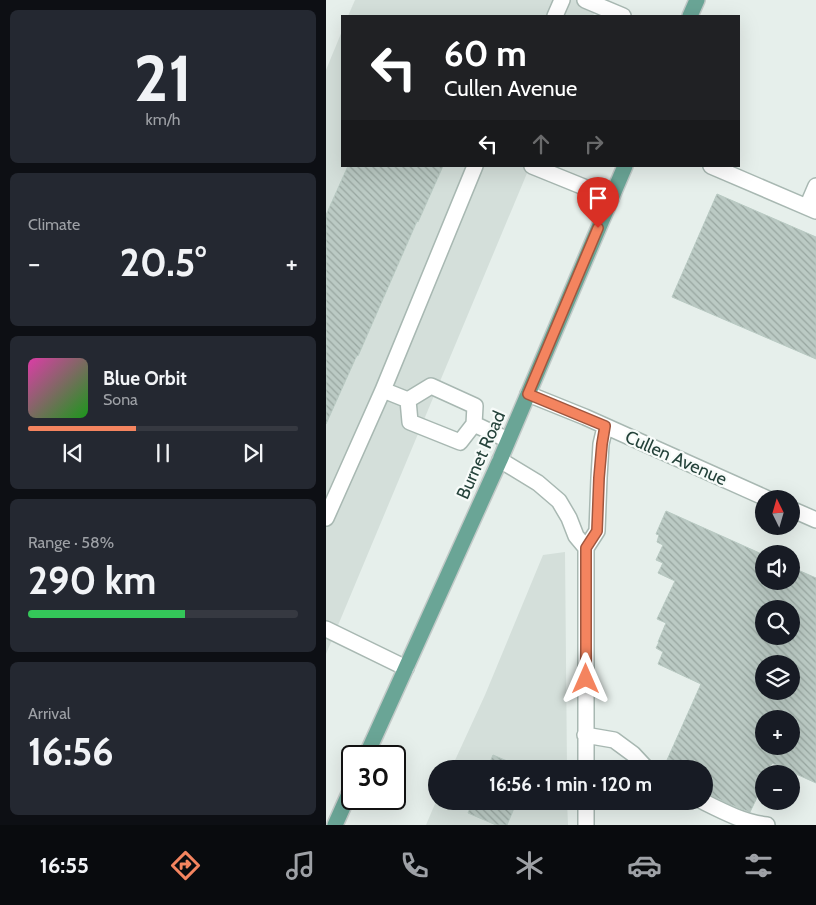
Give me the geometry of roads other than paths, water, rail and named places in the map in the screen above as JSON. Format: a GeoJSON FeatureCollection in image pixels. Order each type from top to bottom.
{"type":"FeatureCollection","features":[{"type":"Feature","properties":{"kind":"main road"},"geometry":{"type":"LineString","coordinates":[[690,15],[697,0]]}},
{"type":"Feature","properties":{"kind":"main road","name":"Burnet Road"},"geometry":{"type":"LineString","coordinates":[[371,745],[500,460],[625,167]]}},
{"type":"Feature","properties":{"kind":"main road"},"geometry":{"type":"LineString","coordinates":[[335,825],[342,810]]}},
{"type":"Feature","properties":{"kind":"street"},"geometry":{"type":"LineString","coordinates":[[555,15],[562,0]]}},
{"type":"Feature","properties":{"kind":"street"},"geometry":{"type":"LineString","coordinates":[[585,0],[621,15]]}},
{"type":"Feature","properties":{"kind":"street"},"geometry":{"type":"LineString","coordinates":[[326,518],[383,390],[475,167]]}},
{"type":"Feature","properties":{"kind":"street"},"geometry":{"type":"LineString","coordinates":[[534,167],[612,198]]}},
{"type":"Feature","properties":{"kind":"street"},"geometry":{"type":"LineString","coordinates":[[713,167],[812,209],[816,186]]}},
{"type":"Feature","properties":{"kind":"street"},"geometry":{"type":"LineString","coordinates":[[431,386],[475,406],[474,424],[460,442],[410,422],[408,400],[431,386]]}},
{"type":"Feature","properties":{"kind":"street"},"geometry":{"type":"LineString","coordinates":[[383,390],[408,400]]}},
{"type":"Feature","properties":{"kind":"street","name":"Cullen Avenue"},"geometry":{"type":"LineString","coordinates":[[528,394],[605,426],[755,493]]}},
{"type":"Feature","properties":{"kind":"street"},"geometry":{"type":"LineString","coordinates":[[474,424],[508,440]]}},
{"type":"Feature","properties":{"kind":"street"},"geometry":{"type":"LineString","coordinates":[[586,760],[586,548],[597,531],[599,478],[605,426]]}},
{"type":"Feature","properties":{"kind":"street"},"geometry":{"type":"LineString","coordinates":[[500,460],[538,483],[559,501],[576,536],[586,548]]}},
{"type":"Feature","properties":{"kind":"street"},"geometry":{"type":"LineString","coordinates":[[800,513],[816,520]]}},
{"type":"Feature","properties":{"kind":"street"},"geometry":{"type":"LineString","coordinates":[[326,629],[406,668]]}},
{"type":"Feature","properties":{"kind":"street"},"geometry":{"type":"LineString","coordinates":[[585,735],[614,740],[638,760]]}},
{"type":"Feature","properties":{"kind":"street"},"geometry":{"type":"LineString","coordinates":[[713,806],[743,820],[767,825]]}},
{"type":"Feature","properties":{"kind":"street"},"geometry":{"type":"LineString","coordinates":[[586,810],[586,825]]}}]}
